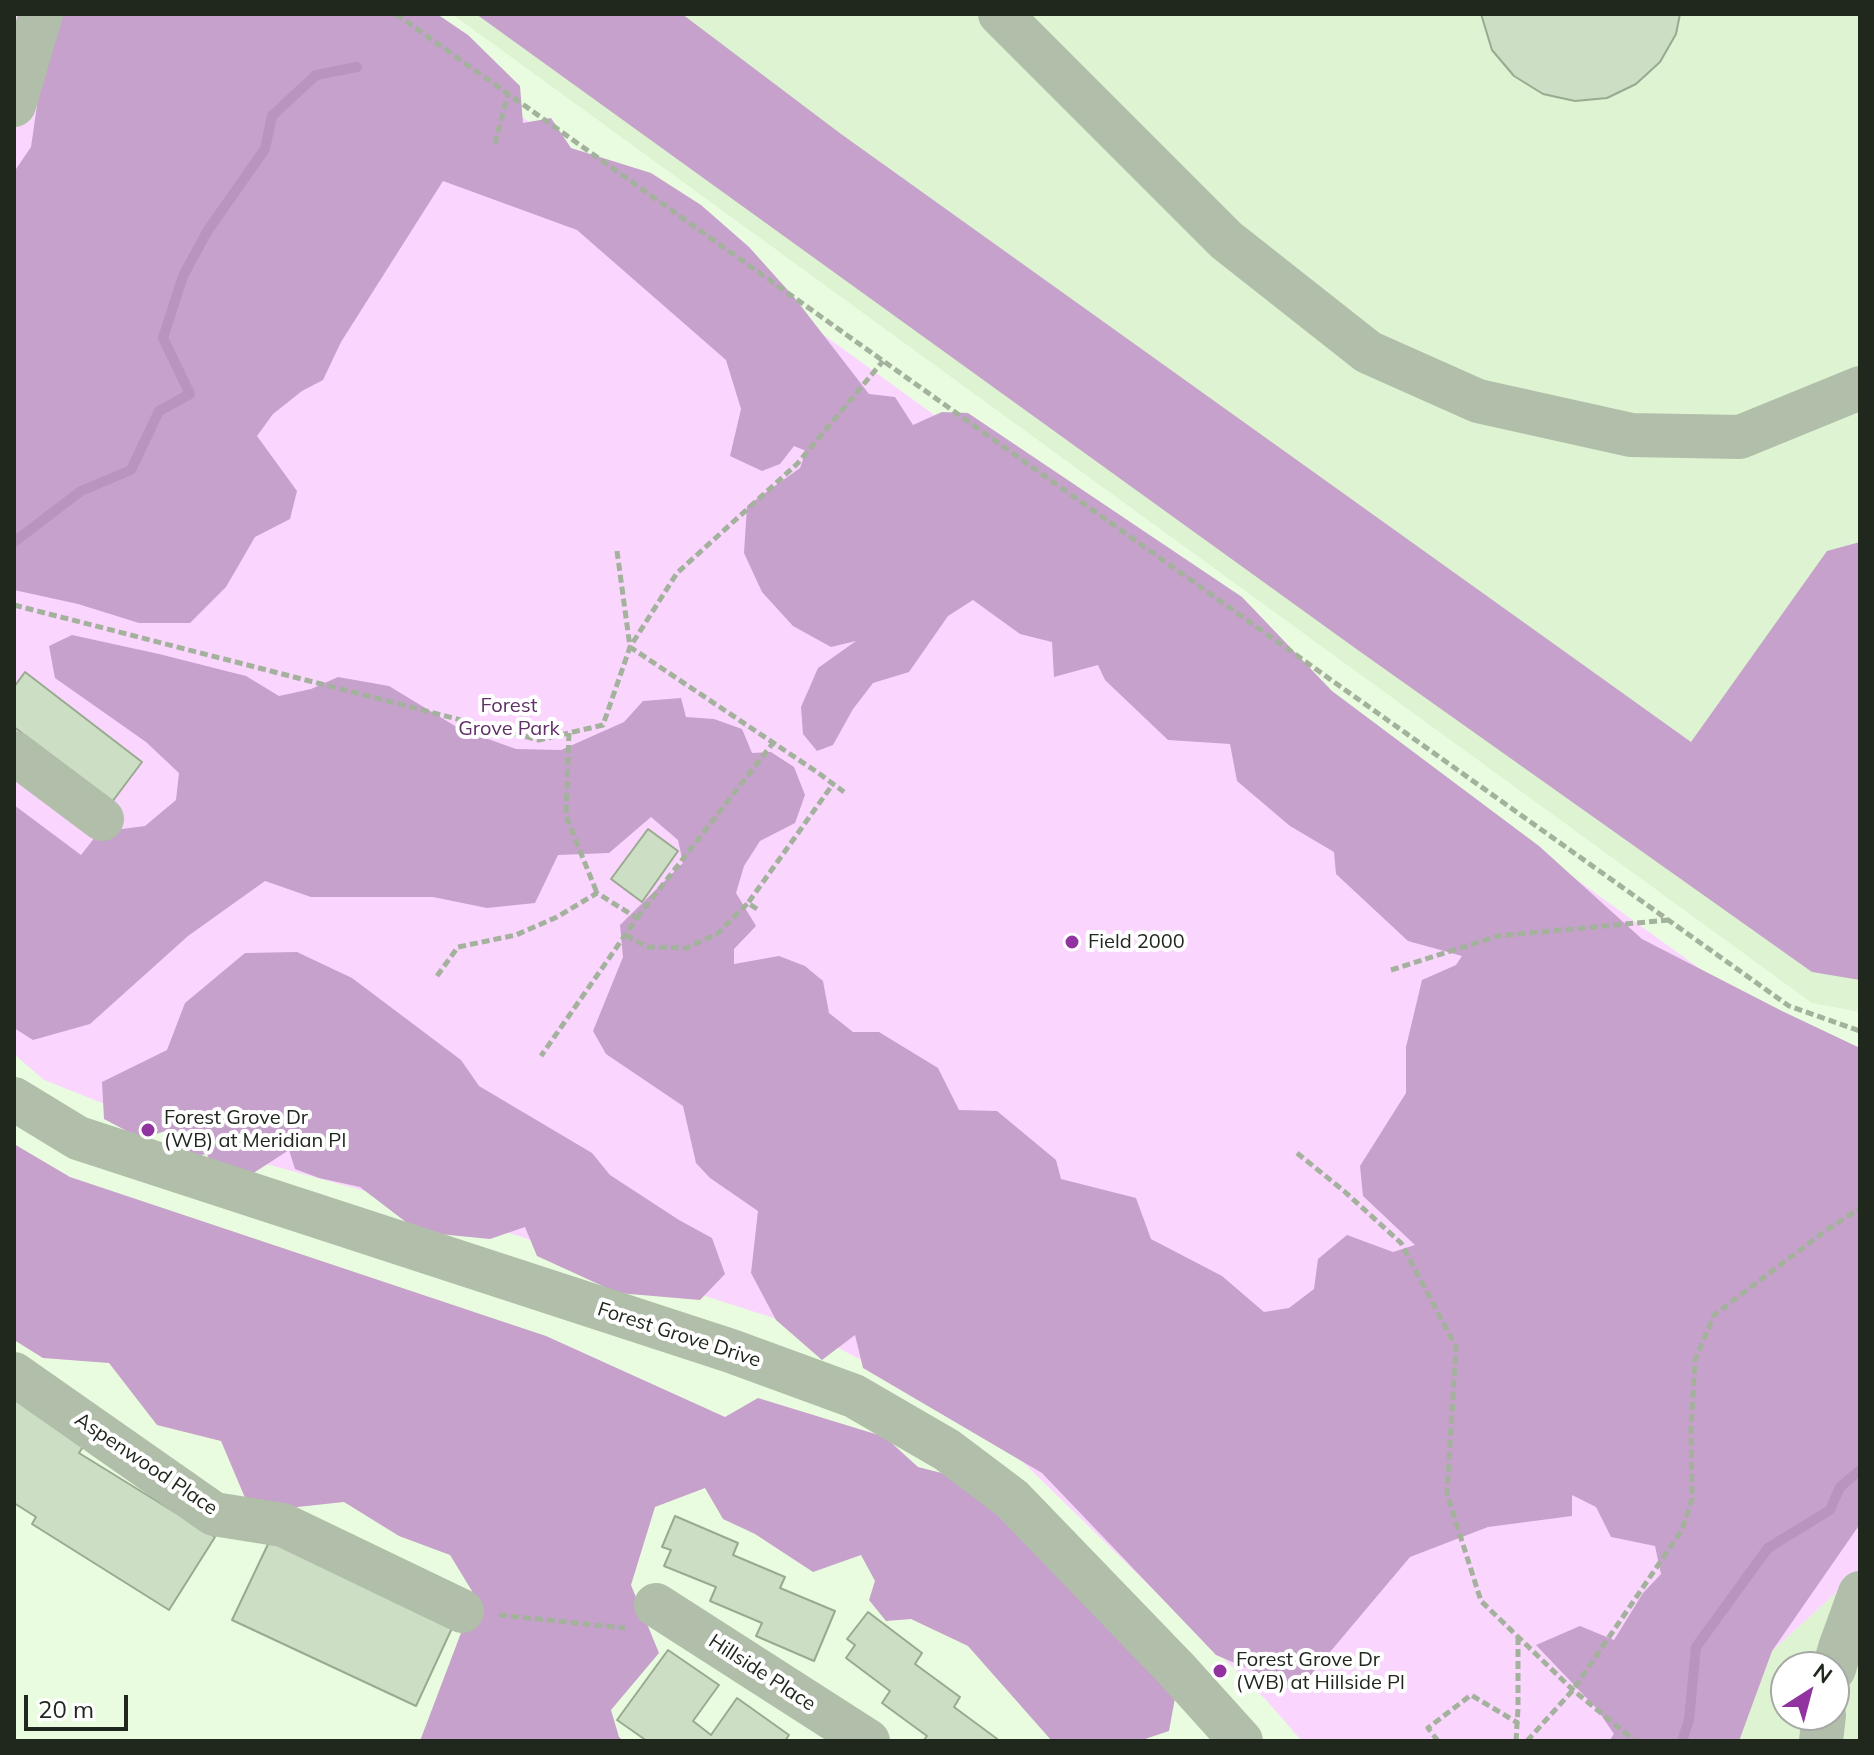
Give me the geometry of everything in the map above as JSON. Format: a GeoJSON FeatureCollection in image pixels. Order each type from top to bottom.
{"type":"FeatureCollection","features":[{"type":"Feature","properties":{"kind":"street"},"geometry":{"type":"LineString","coordinates":[[14,105],[41,14]]}},
{"type":"Feature","properties":{"kind":"street"},"geometry":{"type":"LineString","coordinates":[[1000,14],[1226,240],[1368,352],[1464,395],[1478,401],[1631,435],[1740,437],[1860,388]]}},
{"type":"Feature","properties":{"kind":"street"},"geometry":{"type":"LineString","coordinates":[[14,753],[102,819]]}},
{"type":"Feature","properties":{"kind":"street","name":"Forest Grove Drive"},"geometry":{"type":"LineString","coordinates":[[14,1099],[78,1138],[731,1351],[854,1396],[947,1450],[1012,1499],[1177,1670],[1233,1738]]}},
{"type":"Feature","properties":{"kind":"street","name":"Aspenwood Place"},"geometry":{"type":"LineString","coordinates":[[14,1374],[214,1514],[283,1525],[462,1611]]}},
{"type":"Feature","properties":{"kind":"street"},"geometry":{"type":"LineString","coordinates":[[1840,1651],[1860,1593]]}},
{"type":"Feature","properties":{"kind":"street","name":"Hillside Place"},"geometry":{"type":"LineString","coordinates":[[664,1610],[868,1741]]}},
{"type":"Feature","properties":{"kind":"path"},"geometry":{"type":"LineString","coordinates":[[396,14],[1789,1006],[1860,1031]]}},
{"type":"Feature","properties":{"kind":"path"},"geometry":{"type":"LineString","coordinates":[[495,144],[508,94]]}},
{"type":"Feature","properties":{"kind":"path"},"geometry":{"type":"LineString","coordinates":[[14,605],[539,740],[603,725],[630,647],[677,573],[797,464],[883,361]]}},
{"type":"Feature","properties":{"kind":"path"},"geometry":{"type":"LineString","coordinates":[[617,551],[630,647],[844,792]]}},
{"type":"Feature","properties":{"kind":"path"},"geometry":{"type":"LineString","coordinates":[[569,733],[566,816],[597,893],[637,918]]}},
{"type":"Feature","properties":{"kind":"path"},"geometry":{"type":"LineString","coordinates":[[541,1056],[637,918],[773,743]]}},
{"type":"Feature","properties":{"kind":"path"},"geometry":{"type":"LineString","coordinates":[[626,935],[647,947],[686,948],[717,934],[748,903],[833,784]]}},
{"type":"Feature","properties":{"kind":"path"},"geometry":{"type":"LineString","coordinates":[[437,976],[458,947],[516,935],[557,917],[597,893]]}},
{"type":"Feature","properties":{"kind":"path"},"geometry":{"type":"LineString","coordinates":[[748,903],[757,909]]}},
{"type":"Feature","properties":{"kind":"path"},"geometry":{"type":"LineString","coordinates":[[1391,970],[1498,936],[1668,920]]}},
{"type":"Feature","properties":{"kind":"path"},"geometry":{"type":"LineString","coordinates":[[1297,1153],[1401,1243],[1456,1347],[1447,1494],[1481,1601],[1573,1690],[1635,1741]]}},
{"type":"Feature","properties":{"kind":"path"},"geometry":{"type":"LineString","coordinates":[[1527,1741],[1573,1690],[1682,1530],[1692,1499],[1691,1428],[1695,1360],[1714,1315],[1860,1208]]}},
{"type":"Feature","properties":{"kind":"path"},"geometry":{"type":"LineString","coordinates":[[462,1611],[651,1631],[664,1610]]}},
{"type":"Feature","properties":{"kind":"path"},"geometry":{"type":"LineString","coordinates":[[1516,1741],[1518,1637]]}},
{"type":"Feature","properties":{"kind":"path"},"geometry":{"type":"LineString","coordinates":[[1438,1741],[1428,1728],[1471,1695],[1518,1723]]}},
{"type":"Feature","properties":{"kind":"shaded area"},"geometry":{"type":"Polygon","coordinates":[[[57,14],[437,14],[468,35],[520,86],[523,123],[551,118],[571,148],[651,173],[701,205],[749,247],[794,297],[869,394],[895,397],[913,425],[942,412],[968,413],[1242,597],[1332,691],[1539,846],[1642,939],[1860,1048],[1860,1524],[1770,1651],[1739,1741],[1609,1741],[1614,1734],[1597,1709],[1536,1645],[1580,1626],[1614,1640],[1643,1593],[1661,1574],[1655,1546],[1611,1537],[1596,1507],[1572,1495],[1572,1516],[1488,1527],[1410,1557],[1298,1690],[1216,1655],[1042,1473],[863,1368],[855,1335],[822,1360],[776,1320],[751,1273],[758,1211],[710,1178],[696,1163],[683,1106],[606,1054],[593,1031],[623,957],[620,925],[683,863],[678,840],[651,817],[609,853],[558,855],[535,903],[487,908],[433,897],[311,897],[265,881],[188,936],[90,1024],[33,1040],[14,1028],[14,805],[81,855],[99,832],[145,826],[176,800],[179,773],[146,742],[55,678],[49,646],[72,635],[246,676],[279,696],[311,689],[338,677],[389,686],[460,729],[516,749],[561,750],[624,722],[643,701],[681,698],[686,717],[714,719],[742,729],[752,753],[771,752],[794,767],[805,795],[795,823],[760,841],[744,866],[736,893],[756,926],[734,949],[734,964],[779,956],[805,966],[823,981],[829,1013],[853,1032],[879,1032],[938,1068],[959,1110],[997,1111],[1056,1160],[1061,1179],[1136,1198],[1151,1239],[1222,1276],[1264,1312],[1289,1308],[1314,1289],[1318,1259],[1347,1235],[1393,1252],[1415,1245],[1363,1196],[1360,1166],[1406,1093],[1406,1047],[1422,980],[1456,965],[1462,956],[1408,941],[1336,874],[1334,852],[1290,826],[1237,781],[1230,744],[1168,740],[1105,680],[1098,665],[1054,677],[1052,642],[1020,634],[973,600],[948,616],[909,672],[873,683],[853,709],[833,745],[817,751],[803,734],[801,707],[818,668],[856,641],[831,647],[793,626],[762,592],[744,553],[747,506],[800,468],[806,451],[794,446],[780,464],[762,471],[730,456],[741,409],[726,360],[577,230],[443,181],[341,342],[323,380],[302,391],[273,414],[257,436],[297,491],[290,519],[255,537],[226,587],[190,623],[139,623],[78,604],[14,590],[14,172],[31,147],[45,50],[57,14]]]}},
{"type":"Feature","properties":{"kind":"shaded area"},"geometry":{"type":"Polygon","coordinates":[[[452,14],[1860,14],[1860,1012],[1812,1003],[452,14]]]}},
{"type":"Feature","properties":{"kind":"shaded area"},"geometry":{"type":"Polygon","coordinates":[[[476,14],[682,14],[841,134],[1691,742],[1827,551],[1860,542],[1860,980],[1812,972],[1355,648],[476,14]]]}},
{"type":"Feature","properties":{"kind":"shaded area"},"geometry":{"type":"Polygon","coordinates":[[[297,952],[352,978],[461,1060],[479,1086],[592,1153],[610,1175],[712,1238],[725,1274],[700,1300],[618,1293],[537,1256],[525,1227],[490,1239],[419,1232],[360,1187],[295,1169],[289,1150],[252,1174],[211,1166],[207,1154],[181,1158],[165,1131],[142,1139],[104,1119],[102,1082],[167,1050],[185,1003],[245,953],[297,952]]]}},
{"type":"Feature","properties":{"kind":"shaded area"},"geometry":{"type":"Polygon","coordinates":[[[14,1144],[70,1177],[546,1336],[725,1417],[758,1398],[885,1437],[918,1467],[985,1484],[1175,1698],[1169,1731],[1139,1741],[1051,1740],[968,1646],[911,1619],[886,1621],[869,1600],[875,1581],[861,1555],[813,1572],[755,1534],[723,1519],[705,1488],[655,1507],[631,1585],[659,1653],[611,1710],[623,1741],[420,1741],[475,1596],[450,1555],[399,1536],[344,1502],[251,1512],[221,1441],[157,1425],[109,1363],[43,1358],[14,1340],[14,1144]]]}},
{"type":"Feature","properties":{"kind":"shaded area"},"geometry":{"type":"Polygon","coordinates":[[[1860,1571],[1860,1741],[1735,1741],[1770,1656],[1770,1731],[1850,1731],[1850,1651],[1772,1651],[1860,1571]]]}},
{"type":"Feature","properties":{"kind":"green space","name":"Forest Grove Park"},"geometry":{"type":"Polygon","coordinates":[[[14,14],[380,14],[1775,1023],[1860,1049],[1860,1571],[1770,1651],[1735,1741],[1302,1741],[1266,1700],[981,1421],[789,1323],[453,1215],[233,1155],[44,1080],[14,1054],[14,14]]]}},
{"type":"Feature","properties":{"kind":"building"},"geometry":{"type":"Polygon","coordinates":[[[1481,14],[1680,14],[1676,34],[1660,62],[1636,84],[1607,98],[1575,101],[1543,94],[1514,76],[1492,50],[1481,14]]]}},
{"type":"Feature","properties":{"kind":"building"},"geometry":{"type":"Polygon","coordinates":[[[25,672],[142,762],[112,802],[14,727],[14,687],[25,672]]]}},
{"type":"Feature","properties":{"kind":"building"},"geometry":{"type":"Polygon","coordinates":[[[648,829],[678,851],[642,902],[611,879],[648,829]]]}},
{"type":"Feature","properties":{"kind":"building"},"geometry":{"type":"Polygon","coordinates":[[[14,1388],[86,1442],[79,1453],[215,1537],[169,1610],[32,1524],[36,1517],[14,1503],[14,1388]]]}},
{"type":"Feature","properties":{"kind":"building"},"geometry":{"type":"Polygon","coordinates":[[[675,1516],[738,1543],[733,1555],[785,1577],[780,1588],[835,1611],[814,1661],[756,1636],[762,1623],[710,1601],[716,1587],[664,1566],[671,1550],[662,1547],[675,1516]]]}},
{"type":"Feature","properties":{"kind":"building"},"geometry":{"type":"Polygon","coordinates":[[[270,1540],[453,1626],[416,1706],[232,1620],[270,1540]]]}},
{"type":"Feature","properties":{"kind":"building"},"geometry":{"type":"Polygon","coordinates":[[[868,1612],[922,1653],[915,1664],[960,1697],[954,1707],[1000,1741],[923,1741],[927,1736],[882,1703],[890,1691],[846,1658],[855,1645],[847,1639],[868,1612]]]}},
{"type":"Feature","properties":{"kind":"building"},"geometry":{"type":"Polygon","coordinates":[[[668,1650],[719,1685],[693,1721],[711,1735],[737,1698],[789,1735],[785,1741],[647,1741],[617,1720],[668,1650]]]}},
{"type":"Feature","properties":{"kind":"waterway"},"geometry":{"type":"LineString","coordinates":[[14,542],[81,491],[131,470],[159,411],[190,394],[163,338],[183,276],[208,230],[265,149],[272,116],[316,75],[357,67]]}},
{"type":"Feature","properties":{"kind":"waterway"},"geometry":{"type":"LineString","coordinates":[[1682,1741],[1689,1720],[1696,1647],[1768,1548],[1830,1510],[1840,1487],[1860,1470]]}},
{"type":"Feature","properties":{"kind":"place","name":"Field 2000"},"geometry":{"type":"Point","coordinates":[1072,942]}},
{"type":"Feature","properties":{"kind":"place","name":"Forest Grove Dr (WB) at Meridian Pl"},"geometry":{"type":"Point","coordinates":[148,1130]}},
{"type":"Feature","properties":{"kind":"place","name":"Forest Grove Dr (WB) at Hillside Pl"},"geometry":{"type":"Point","coordinates":[1220,1671]}}]}
